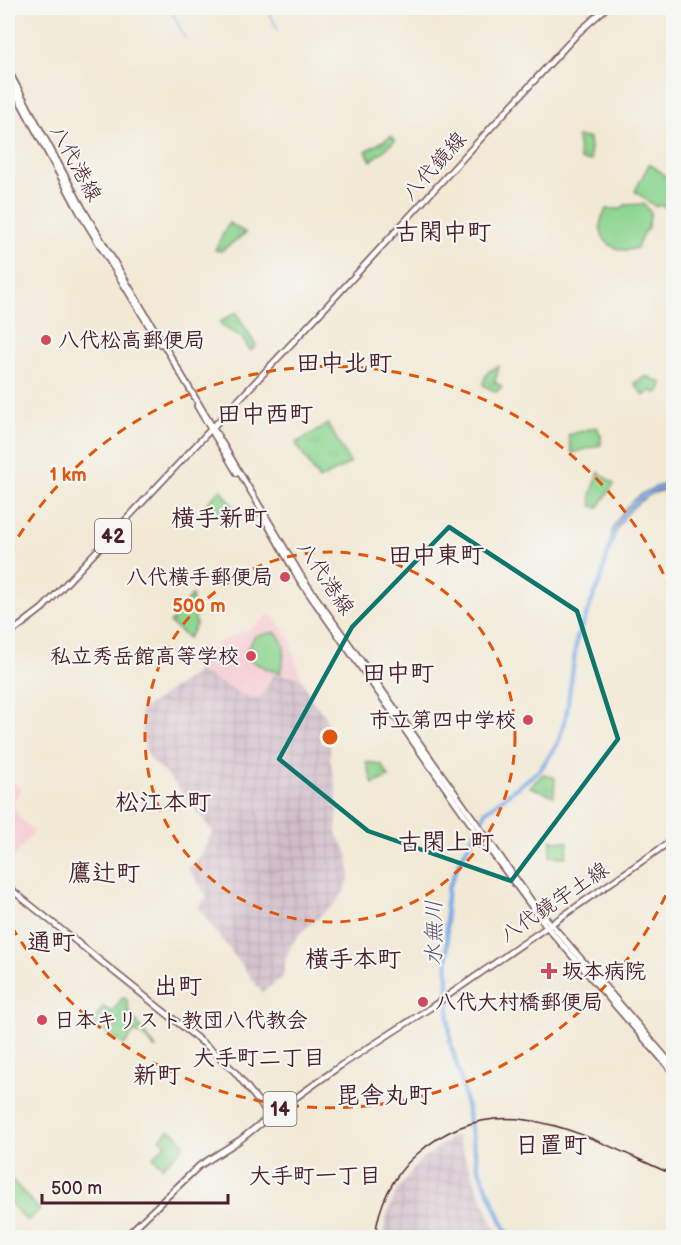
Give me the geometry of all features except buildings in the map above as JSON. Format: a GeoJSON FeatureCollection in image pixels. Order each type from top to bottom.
{"type":"FeatureCollection","features":[{"type":"Feature","properties":{"kind":"main road","name":"八代鏡線"},"geometry":{"type":"LineString","coordinates":[[8,637],[43,608],[579,32],[606,8]]}},
{"type":"Feature","properties":{"kind":"main road","name":"八代港線"},"geometry":{"type":"LineString","coordinates":[[8,70],[84,211],[211,429]]}},
{"type":"Feature","properties":{"kind":"main road","name":"八代港線"},"geometry":{"type":"LineString","coordinates":[[8,79],[79,211],[303,579],[468,816],[549,926],[674,1073]]}},
{"type":"Feature","properties":{"kind":"main road","name":"八代鏡宇土線"},"geometry":{"type":"LineString","coordinates":[[270,1116],[674,839]]}},
{"type":"Feature","properties":{"kind":"main road"},"geometry":{"type":"LineString","coordinates":[[8,889],[224,1061],[256,1096],[270,1116]]}},
{"type":"Feature","properties":{"kind":"main road","name":"八代港線"},"geometry":{"type":"LineString","coordinates":[[549,926],[674,1067]]}},
{"type":"Feature","properties":{"kind":"main road","name":"14"},"geometry":{"type":"LineString","coordinates":[[126,1237],[199,1166],[240,1140],[270,1116]]}},
{"type":"Feature","properties":{"kind":"highlighted area"},"geometry":{"type":"Polygon","coordinates":[[[449,527],[577,611],[618,739],[511,881],[368,831],[279,759],[352,627],[449,527]]]}},
{"type":"Feature","properties":{"kind":"shaded area","name":"私立秀岳館高等学校"},"geometry":{"type":"Polygon","coordinates":[[[269,615],[289,636],[301,678],[274,673],[260,698],[254,698],[243,696],[197,670],[218,642],[252,628],[269,615]]]}},
{"type":"Feature","properties":{"kind":"shaded area"},"geometry":{"type":"Polygon","coordinates":[[[197,670],[243,695],[254,698],[260,698],[274,673],[301,678],[313,702],[325,715],[330,732],[330,760],[336,784],[338,810],[336,833],[348,854],[350,876],[345,890],[335,904],[303,930],[294,941],[287,955],[282,978],[262,992],[198,908],[207,896],[188,868],[200,856],[213,832],[172,780],[151,760],[144,746],[140,711],[197,670]]]}},
{"type":"Feature","properties":{"kind":"shaded area"},"geometry":{"type":"Polygon","coordinates":[[[8,777],[22,789],[10,806],[18,812],[17,816],[34,831],[8,865],[8,777]]]}},
{"type":"Feature","properties":{"kind":"shaded area"},"geometry":{"type":"Polygon","coordinates":[[[456,1135],[498,1237],[384,1237],[385,1220],[396,1192],[420,1160],[456,1135]]]}},
{"type":"Feature","properties":{"kind":"green space"},"geometry":{"type":"Polygon","coordinates":[[[391,136],[395,141],[371,161],[366,151],[391,136]]]}},
{"type":"Feature","properties":{"kind":"green space"},"geometry":{"type":"Polygon","coordinates":[[[577,137],[589,138],[591,161],[580,160],[577,137]]]}},
{"type":"Feature","properties":{"kind":"green space"},"geometry":{"type":"Polygon","coordinates":[[[649,164],[670,182],[673,194],[670,208],[659,205],[656,207],[635,191],[649,164]]]}},
{"type":"Feature","properties":{"kind":"green space"},"geometry":{"type":"Polygon","coordinates":[[[644,204],[651,213],[647,231],[644,231],[637,248],[628,250],[611,246],[602,234],[600,226],[607,209],[621,209],[625,205],[644,204]]]}},
{"type":"Feature","properties":{"kind":"green space"},"geometry":{"type":"Polygon","coordinates":[[[229,223],[246,233],[221,251],[215,250],[229,223]]]}},
{"type":"Feature","properties":{"kind":"green space"},"geometry":{"type":"Polygon","coordinates":[[[236,312],[256,346],[251,351],[242,338],[225,328],[220,322],[236,312]]]}},
{"type":"Feature","properties":{"kind":"green space"},"geometry":{"type":"Polygon","coordinates":[[[499,366],[495,382],[502,387],[496,392],[483,385],[488,373],[499,366]]]}},
{"type":"Feature","properties":{"kind":"green space"},"geometry":{"type":"Polygon","coordinates":[[[646,376],[662,383],[659,392],[654,393],[651,390],[644,396],[634,383],[646,376]]]}},
{"type":"Feature","properties":{"kind":"green space"},"geometry":{"type":"Polygon","coordinates":[[[328,424],[350,463],[319,480],[296,443],[328,424]]]}},
{"type":"Feature","properties":{"kind":"green space"},"geometry":{"type":"Polygon","coordinates":[[[597,427],[601,436],[601,445],[572,453],[568,435],[597,427]]]}},
{"type":"Feature","properties":{"kind":"green space"},"geometry":{"type":"Polygon","coordinates":[[[599,472],[614,484],[598,508],[592,506],[591,495],[599,472]]]}},
{"type":"Feature","properties":{"kind":"green space"},"geometry":{"type":"Polygon","coordinates":[[[221,489],[234,508],[230,521],[201,510],[221,489]]]}},
{"type":"Feature","properties":{"kind":"green space"},"geometry":{"type":"Polygon","coordinates":[[[192,595],[196,625],[188,638],[170,623],[192,595]]]}},
{"type":"Feature","properties":{"kind":"green space"},"geometry":{"type":"Polygon","coordinates":[[[275,632],[284,646],[280,673],[243,657],[255,636],[275,632]]]}},
{"type":"Feature","properties":{"kind":"green space"},"geometry":{"type":"Polygon","coordinates":[[[366,762],[381,764],[389,777],[373,784],[366,762]]]}},
{"type":"Feature","properties":{"kind":"green space"},"geometry":{"type":"Polygon","coordinates":[[[543,774],[555,778],[554,796],[530,787],[543,774]]]}},
{"type":"Feature","properties":{"kind":"green space"},"geometry":{"type":"Polygon","coordinates":[[[551,840],[568,842],[566,857],[550,856],[551,840]]]}},
{"type":"Feature","properties":{"kind":"green space"},"geometry":{"type":"Polygon","coordinates":[[[123,997],[127,1000],[129,1012],[156,1048],[135,1031],[124,1045],[92,1022],[103,1007],[112,1012],[123,997]]]}},
{"type":"Feature","properties":{"kind":"green space"},"geometry":{"type":"Polygon","coordinates":[[[169,1130],[184,1143],[181,1146],[183,1148],[162,1166],[153,1157],[166,1144],[160,1139],[169,1130]]]}},
{"type":"Feature","properties":{"kind":"green space"},"geometry":{"type":"Polygon","coordinates":[[[11,1179],[40,1210],[27,1221],[8,1201],[8,1182],[11,1179]]]}},
{"type":"Feature","properties":{"kind":"water"},"geometry":{"type":"Polygon","coordinates":[[[673,483],[673,489],[654,493],[638,503],[625,517],[615,535],[611,533],[621,514],[635,499],[652,488],[673,483]]]}},
{"type":"Feature","properties":{"kind":"waterway"},"geometry":{"type":"LineString","coordinates":[[170,8],[185,38]]}},
{"type":"Feature","properties":{"kind":"waterway"},"geometry":{"type":"LineString","coordinates":[[266,8],[278,30]]}},
{"type":"Feature","properties":{"kind":"waterway","name":"水無川"},"geometry":{"type":"LineString","coordinates":[[509,1238],[478,1167],[462,1083],[451,1045],[446,903],[448,889],[486,811],[540,770],[558,743],[566,717],[577,638],[600,581],[615,529]]}},
{"type":"Feature","properties":{"kind":"railway"},"geometry":{"type":"LineString","coordinates":[[375,1238],[383,1202],[394,1181],[408,1162],[449,1132],[481,1121],[513,1119],[545,1123],[610,1146],[674,1175]]}},
{"type":"Feature","properties":{"kind":"place","name":"八代松高郵便局"},"geometry":{"type":"Point","coordinates":[46,340]}},
{"type":"Feature","properties":{"kind":"place","name":"八代横手郵便局"},"geometry":{"type":"Point","coordinates":[285,577]}},
{"type":"Feature","properties":{"kind":"place","name":"私立秀岳館高等学校"},"geometry":{"type":"Point","coordinates":[251,656]}},
{"type":"Feature","properties":{"kind":"place","name":"市立第四中学校"},"geometry":{"type":"Point","coordinates":[528,720]}},
{"type":"Feature","properties":{"kind":"place","name":"坂本病院"},"geometry":{"type":"Point","coordinates":[549,971]}},
{"type":"Feature","properties":{"kind":"place","name":"八代大村橋郵便局"},"geometry":{"type":"Point","coordinates":[423,1002]}},
{"type":"Feature","properties":{"kind":"place","name":"日本キリスト教団八代教会"},"geometry":{"type":"Point","coordinates":[42,1020]}},
{"type":"Feature","properties":{"kind":"district","name":"古閑中町"},"geometry":{"type":"Point","coordinates":[443,232]}},
{"type":"Feature","properties":{"kind":"district","name":"田中北町"},"geometry":{"type":"Point","coordinates":[344,363]}},
{"type":"Feature","properties":{"kind":"district","name":"田中西町"},"geometry":{"type":"Point","coordinates":[265,414]}},
{"type":"Feature","properties":{"kind":"district","name":"横手新町"},"geometry":{"type":"Point","coordinates":[219,518]}},
{"type":"Feature","properties":{"kind":"district","name":"田中東町"},"geometry":{"type":"Point","coordinates":[436,555]}},
{"type":"Feature","properties":{"kind":"district","name":"田中町"},"geometry":{"type":"Point","coordinates":[398,673]}},
{"type":"Feature","properties":{"kind":"district","name":"松江本町"},"geometry":{"type":"Point","coordinates":[163,802]}},
{"type":"Feature","properties":{"kind":"district","name":"古閑上町"},"geometry":{"type":"Point","coordinates":[446,842]}},
{"type":"Feature","properties":{"kind":"district","name":"鷹辻町"},"geometry":{"type":"Point","coordinates":[104,873]}},
{"type":"Feature","properties":{"kind":"district","name":"通町"},"geometry":{"type":"Point","coordinates":[51,942]}},
{"type":"Feature","properties":{"kind":"district","name":"横手本町"},"geometry":{"type":"Point","coordinates":[353,959]}},
{"type":"Feature","properties":{"kind":"district","name":"出町"},"geometry":{"type":"Point","coordinates":[178,986]}},
{"type":"Feature","properties":{"kind":"district","name":"大手町二丁目"},"geometry":{"type":"Point","coordinates":[259,1057]}},
{"type":"Feature","properties":{"kind":"district","name":"新町"},"geometry":{"type":"Point","coordinates":[157,1075]}},
{"type":"Feature","properties":{"kind":"district","name":"毘舎丸町"},"geometry":{"type":"Point","coordinates":[384,1095]}},
{"type":"Feature","properties":{"kind":"district","name":"日置町"},"geometry":{"type":"Point","coordinates":[551,1145]}},
{"type":"Feature","properties":{"kind":"district","name":"大手町一丁目"},"geometry":{"type":"Point","coordinates":[315,1175]}}]}
